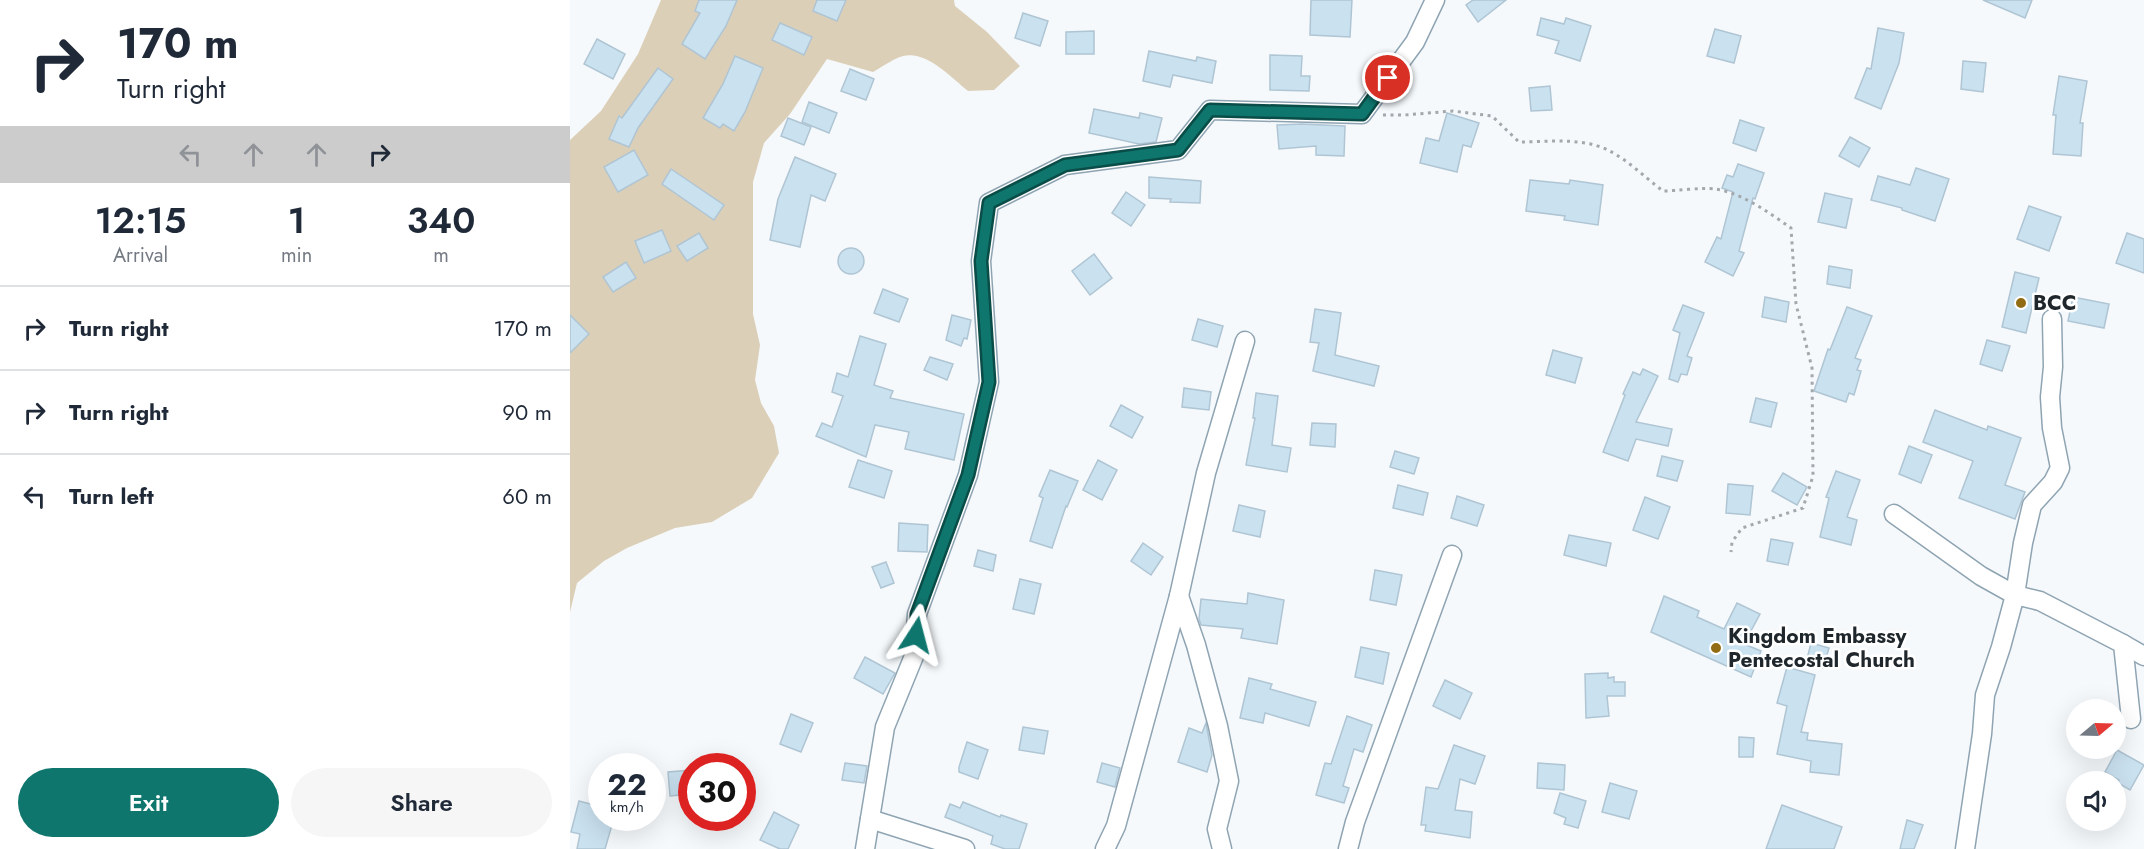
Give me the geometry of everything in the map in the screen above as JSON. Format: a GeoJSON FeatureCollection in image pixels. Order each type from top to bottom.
{"type":"FeatureCollection","features":[{"type":"Feature","properties":{"kind":"street"},"geometry":{"type":"LineString","coordinates":[[865,849],[885,727],[914,656],[917,614],[968,475],[989,382],[981,261],[989,203],[1065,165],[1178,150],[1210,110],[1362,114],[1415,42],[1435,0]]}},
{"type":"Feature","properties":{"kind":"street"},"geometry":{"type":"LineString","coordinates":[[1965,849],[1982,734],[1984,695],[2001,647],[2015,595],[2032,505],[2053,482],[2060,468],[2052,428],[2050,397],[2053,367],[2052,318]]}},
{"type":"Feature","properties":{"kind":"street"},"geometry":{"type":"LineString","coordinates":[[1105,849],[1116,826],[1179,596],[1206,473],[1245,341]]}},
{"type":"Feature","properties":{"kind":"street"},"geometry":{"type":"LineString","coordinates":[[1894,514],[1980,576],[2015,595],[2040,601],[2144,656]]}},
{"type":"Feature","properties":{"kind":"street"},"geometry":{"type":"LineString","coordinates":[[1348,849],[1355,822],[1452,555]]}},
{"type":"Feature","properties":{"kind":"street"},"geometry":{"type":"LineString","coordinates":[[1179,596],[1196,645],[1215,715],[1229,781],[1217,829],[1222,849]]}},
{"type":"Feature","properties":{"kind":"street"},"geometry":{"type":"LineString","coordinates":[[2123,644],[2131,719]]}},
{"type":"Feature","properties":{"kind":"street"},"geometry":{"type":"LineString","coordinates":[[870,819],[965,849]]}},
{"type":"Feature","properties":{"kind":"path"},"geometry":{"type":"LineString","coordinates":[[1362,114],[1404,115],[1454,111],[1492,116],[1519,142],[1570,141],[1592,144],[1615,153],[1663,191],[1713,188],[1726,191],[1754,204],[1791,228],[1796,304],[1812,368],[1813,476],[1803,508],[1742,528],[1732,542],[1731,552]]}},
{"type":"Feature","properties":{"kind":"shaded area"},"geometry":{"type":"Polygon","coordinates":[[[661,0],[954,0],[955,6],[987,32],[1020,66],[994,90],[968,91],[938,66],[912,55],[891,61],[873,72],[827,59],[790,114],[764,143],[753,182],[753,314],[760,345],[755,380],[761,403],[774,426],[779,453],[752,498],[712,522],[675,528],[627,548],[604,561],[577,583],[570,612],[570,140],[601,111],[638,54],[661,0]]]}},
{"type":"Feature","properties":{"kind":"building"},"geometry":{"type":"Polygon","coordinates":[[[699,0],[737,0],[726,26],[705,59],[682,44],[700,13],[695,11],[699,0]]]}},
{"type":"Feature","properties":{"kind":"building"},"geometry":{"type":"Polygon","coordinates":[[[817,0],[846,0],[837,21],[813,11],[817,0]]]}},
{"type":"Feature","properties":{"kind":"building"},"geometry":{"type":"Polygon","coordinates":[[[1311,0],[1352,0],[1350,37],[1310,35],[1311,0]]]}},
{"type":"Feature","properties":{"kind":"building"},"geometry":{"type":"Polygon","coordinates":[[[1473,0],[1506,0],[1478,22],[1466,5],[1473,0]]]}},
{"type":"Feature","properties":{"kind":"building"},"geometry":{"type":"Polygon","coordinates":[[[1983,0],[2032,0],[2025,18],[1983,0]]]}},
{"type":"Feature","properties":{"kind":"building"},"geometry":{"type":"Polygon","coordinates":[[[1023,13],[1048,21],[1040,46],[1015,38],[1023,13]]]}},
{"type":"Feature","properties":{"kind":"building"},"geometry":{"type":"Polygon","coordinates":[[[1541,18],[1564,24],[1566,18],[1591,26],[1580,61],[1555,53],[1559,41],[1537,35],[1541,18]]]}},
{"type":"Feature","properties":{"kind":"building"},"geometry":{"type":"Polygon","coordinates":[[[780,23],[812,37],[804,55],[772,40],[780,23]]]}},
{"type":"Feature","properties":{"kind":"building"},"geometry":{"type":"Polygon","coordinates":[[[1878,28],[1904,33],[1899,63],[1881,109],[1855,98],[1867,68],[1871,69],[1878,28]]]}},
{"type":"Feature","properties":{"kind":"building"},"geometry":{"type":"Polygon","coordinates":[[[1715,29],[1741,36],[1734,63],[1707,56],[1715,29]]]}},
{"type":"Feature","properties":{"kind":"building"},"geometry":{"type":"Polygon","coordinates":[[[1094,31],[1094,54],[1066,54],[1066,32],[1094,31]]]}},
{"type":"Feature","properties":{"kind":"building"},"geometry":{"type":"Polygon","coordinates":[[[597,39],[625,54],[613,79],[584,64],[597,39]]]}},
{"type":"Feature","properties":{"kind":"building"},"geometry":{"type":"Polygon","coordinates":[[[1149,51],[1196,61],[1197,57],[1216,61],[1212,83],[1173,75],[1170,87],[1143,81],[1149,51]]]}},
{"type":"Feature","properties":{"kind":"building"},"geometry":{"type":"Polygon","coordinates":[[[1270,55],[1302,56],[1301,76],[1310,76],[1309,91],[1270,90],[1270,55]]]}},
{"type":"Feature","properties":{"kind":"building"},"geometry":{"type":"Polygon","coordinates":[[[735,56],[763,68],[745,112],[734,131],[723,124],[720,128],[703,118],[723,84],[735,56]]]}},
{"type":"Feature","properties":{"kind":"building"},"geometry":{"type":"Polygon","coordinates":[[[1963,61],[1986,63],[1983,92],[1961,89],[1963,61]]]}},
{"type":"Feature","properties":{"kind":"building"},"geometry":{"type":"Polygon","coordinates":[[[658,68],[673,79],[638,128],[629,147],[609,139],[619,116],[622,118],[658,68]]]}},
{"type":"Feature","properties":{"kind":"building"},"geometry":{"type":"Polygon","coordinates":[[[850,69],[874,79],[866,100],[841,91],[850,69]]]}},
{"type":"Feature","properties":{"kind":"building"},"geometry":{"type":"Polygon","coordinates":[[[2059,76],[2087,81],[2080,123],[2083,123],[2081,156],[2053,154],[2056,115],[2053,115],[2059,76]]]}},
{"type":"Feature","properties":{"kind":"building"},"geometry":{"type":"Polygon","coordinates":[[[1550,86],[1552,110],[1531,111],[1529,88],[1550,86]]]}},
{"type":"Feature","properties":{"kind":"building"},"geometry":{"type":"Polygon","coordinates":[[[809,102],[837,113],[829,133],[802,122],[809,102]]]}},
{"type":"Feature","properties":{"kind":"building"},"geometry":{"type":"Polygon","coordinates":[[[1094,109],[1139,118],[1140,113],[1162,118],[1156,142],[1139,144],[1089,133],[1094,109]]]}},
{"type":"Feature","properties":{"kind":"building"},"geometry":{"type":"Polygon","coordinates":[[[1447,113],[1479,123],[1471,147],[1463,145],[1457,172],[1420,163],[1426,138],[1439,141],[1447,113]]]}},
{"type":"Feature","properties":{"kind":"building"},"geometry":{"type":"Polygon","coordinates":[[[788,118],[811,127],[804,145],[781,136],[788,118]]]}},
{"type":"Feature","properties":{"kind":"building"},"geometry":{"type":"Polygon","coordinates":[[[1740,120],[1764,128],[1756,151],[1733,143],[1740,120]]]}},
{"type":"Feature","properties":{"kind":"building"},"geometry":{"type":"Polygon","coordinates":[[[1277,125],[1345,126],[1344,156],[1316,155],[1316,146],[1279,149],[1277,125]]]}},
{"type":"Feature","properties":{"kind":"building"},"geometry":{"type":"Polygon","coordinates":[[[1850,137],[1870,148],[1859,167],[1839,156],[1850,137]]]}},
{"type":"Feature","properties":{"kind":"building"},"geometry":{"type":"Polygon","coordinates":[[[634,150],[648,175],[618,192],[604,167],[634,150]]]}},
{"type":"Feature","properties":{"kind":"building"},"geometry":{"type":"Polygon","coordinates":[[[795,157],[836,174],[825,201],[811,195],[800,247],[770,240],[778,199],[795,157]]]}},
{"type":"Feature","properties":{"kind":"building"},"geometry":{"type":"Polygon","coordinates":[[[1738,164],[1764,173],[1755,199],[1753,198],[1739,251],[1744,253],[1733,276],[1705,262],[1717,237],[1721,239],[1733,192],[1722,188],[1727,175],[1733,177],[1738,164]]]}},
{"type":"Feature","properties":{"kind":"building"},"geometry":{"type":"Polygon","coordinates":[[[1916,168],[1949,179],[1935,221],[1902,210],[1902,208],[1871,200],[1878,176],[1910,185],[1916,168]]]}},
{"type":"Feature","properties":{"kind":"building"},"geometry":{"type":"Polygon","coordinates":[[[671,169],[724,205],[714,220],[662,184],[671,169]]]}},
{"type":"Feature","properties":{"kind":"building"},"geometry":{"type":"Polygon","coordinates":[[[1149,177],[1201,181],[1200,203],[1170,202],[1171,199],[1149,198],[1149,177]]]}},
{"type":"Feature","properties":{"kind":"building"},"geometry":{"type":"Polygon","coordinates":[[[1530,180],[1569,184],[1570,180],[1603,185],[1598,225],[1564,220],[1565,216],[1526,211],[1530,180]]]}},
{"type":"Feature","properties":{"kind":"building"},"geometry":{"type":"Polygon","coordinates":[[[1126,192],[1145,205],[1131,226],[1112,213],[1126,192]]]}},
{"type":"Feature","properties":{"kind":"building"},"geometry":{"type":"Polygon","coordinates":[[[1825,193],[1852,199],[1846,228],[1818,222],[1825,193]]]}},
{"type":"Feature","properties":{"kind":"building"},"geometry":{"type":"Polygon","coordinates":[[[2029,206],[2061,217],[2049,251],[2017,239],[2029,206]]]}},
{"type":"Feature","properties":{"kind":"building"},"geometry":{"type":"Polygon","coordinates":[[[662,230],[671,251],[644,263],[635,241],[662,230]]]}},
{"type":"Feature","properties":{"kind":"building"},"geometry":{"type":"Polygon","coordinates":[[[699,233],[708,248],[687,261],[677,246],[699,233]]]}},
{"type":"Feature","properties":{"kind":"building"},"geometry":{"type":"Polygon","coordinates":[[[2127,233],[2144,239],[2144,273],[2116,263],[2127,233]]]}},
{"type":"Feature","properties":{"kind":"building"},"geometry":{"type":"Polygon","coordinates":[[[851,248],[860,252],[864,261],[860,270],[851,274],[842,270],[838,261],[842,252],[851,248]]]}},
{"type":"Feature","properties":{"kind":"building"},"geometry":{"type":"Polygon","coordinates":[[[1094,254],[1112,278],[1090,295],[1072,271],[1094,254]]]}},
{"type":"Feature","properties":{"kind":"building"},"geometry":{"type":"Polygon","coordinates":[[[626,262],[636,278],[613,292],[603,277],[626,262]]]}},
{"type":"Feature","properties":{"kind":"building"},"geometry":{"type":"Polygon","coordinates":[[[1829,266],[1852,270],[1850,288],[1827,284],[1829,266]]]}},
{"type":"Feature","properties":{"kind":"building","name":"BCC"},"geometry":{"type":"Polygon","coordinates":[[[2015,272],[2039,278],[2026,333],[2002,327],[2015,272]]]}},
{"type":"Feature","properties":{"kind":"building"},"geometry":{"type":"Polygon","coordinates":[[[883,289],[908,299],[899,322],[874,313],[883,289]]]}},
{"type":"Feature","properties":{"kind":"building"},"geometry":{"type":"Polygon","coordinates":[[[1765,297],[1789,302],[1786,322],[1762,317],[1765,297]]]}},
{"type":"Feature","properties":{"kind":"building"},"geometry":{"type":"Polygon","coordinates":[[[2073,297],[2109,304],[2104,328],[2068,321],[2073,297]]]}},
{"type":"Feature","properties":{"kind":"building"},"geometry":{"type":"Polygon","coordinates":[[[1683,305],[1704,313],[1687,356],[1692,358],[1687,375],[1681,374],[1678,382],[1669,379],[1680,333],[1673,330],[1683,305]]]}},
{"type":"Feature","properties":{"kind":"building"},"geometry":{"type":"Polygon","coordinates":[[[1847,307],[1872,316],[1855,358],[1861,360],[1857,370],[1861,371],[1854,395],[1849,393],[1846,402],[1814,391],[1828,349],[1830,350],[1847,307]]]}},
{"type":"Feature","properties":{"kind":"building"},"geometry":{"type":"Polygon","coordinates":[[[1315,309],[1341,313],[1335,355],[1379,366],[1374,386],[1313,371],[1319,343],[1310,342],[1315,309]]]}},
{"type":"Feature","properties":{"kind":"building"},"geometry":{"type":"Polygon","coordinates":[[[570,315],[589,334],[570,353],[570,315]]]}},
{"type":"Feature","properties":{"kind":"building"},"geometry":{"type":"Polygon","coordinates":[[[952,315],[971,320],[967,339],[964,338],[961,346],[946,340],[952,315]]]}},
{"type":"Feature","properties":{"kind":"building"},"geometry":{"type":"Polygon","coordinates":[[[1198,319],[1223,326],[1217,347],[1192,340],[1198,319]]]}},
{"type":"Feature","properties":{"kind":"building"},"geometry":{"type":"Polygon","coordinates":[[[860,336],[886,344],[874,385],[893,391],[890,398],[964,414],[954,460],[905,449],[909,432],[875,425],[866,457],[816,436],[822,423],[832,427],[843,396],[832,392],[837,373],[848,377],[860,336]]]}},
{"type":"Feature","properties":{"kind":"building"},"geometry":{"type":"Polygon","coordinates":[[[1987,340],[2010,346],[2002,371],[1980,364],[1987,340]]]}},
{"type":"Feature","properties":{"kind":"building"},"geometry":{"type":"Polygon","coordinates":[[[1553,350],[1582,358],[1575,383],[1546,375],[1553,350]]]}},
{"type":"Feature","properties":{"kind":"building"},"geometry":{"type":"Polygon","coordinates":[[[930,357],[953,364],[947,380],[924,370],[930,357]]]}},
{"type":"Feature","properties":{"kind":"building"},"geometry":{"type":"Polygon","coordinates":[[[1643,369],[1658,376],[1636,422],[1672,429],[1668,446],[1636,439],[1628,461],[1603,452],[1633,372],[1640,375],[1643,369]]]}},
{"type":"Feature","properties":{"kind":"building"},"geometry":{"type":"Polygon","coordinates":[[[1184,388],[1211,392],[1209,410],[1182,407],[1184,388]]]}},
{"type":"Feature","properties":{"kind":"building"},"geometry":{"type":"Polygon","coordinates":[[[1256,393],[1278,396],[1272,445],[1291,448],[1287,472],[1246,465],[1255,418],[1253,418],[1256,393]]]}},
{"type":"Feature","properties":{"kind":"building"},"geometry":{"type":"Polygon","coordinates":[[[1756,398],[1777,403],[1771,427],[1750,422],[1756,398]]]}},
{"type":"Feature","properties":{"kind":"building"},"geometry":{"type":"Polygon","coordinates":[[[1121,405],[1143,417],[1132,438],[1110,426],[1121,405]]]}},
{"type":"Feature","properties":{"kind":"building"},"geometry":{"type":"Polygon","coordinates":[[[1935,410],[1987,430],[1988,426],[2021,438],[2005,485],[2025,492],[2015,519],[1959,498],[1973,461],[1923,442],[1935,410]]]}},
{"type":"Feature","properties":{"kind":"building"},"geometry":{"type":"Polygon","coordinates":[[[1312,423],[1336,424],[1335,447],[1310,445],[1312,423]]]}},
{"type":"Feature","properties":{"kind":"building"},"geometry":{"type":"Polygon","coordinates":[[[1909,446],[1932,455],[1921,483],[1899,474],[1909,446]]]}},
{"type":"Feature","properties":{"kind":"building"},"geometry":{"type":"Polygon","coordinates":[[[1395,451],[1419,458],[1414,474],[1390,467],[1395,451]]]}},
{"type":"Feature","properties":{"kind":"building"},"geometry":{"type":"Polygon","coordinates":[[[1662,456],[1683,461],[1677,481],[1657,476],[1662,456]]]}},
{"type":"Feature","properties":{"kind":"building"},"geometry":{"type":"Polygon","coordinates":[[[858,460],[892,471],[884,498],[849,487],[858,460]]]}},
{"type":"Feature","properties":{"kind":"building"},"geometry":{"type":"Polygon","coordinates":[[[1098,460],[1117,470],[1102,500],[1083,490],[1098,460]]]}},
{"type":"Feature","properties":{"kind":"building"},"geometry":{"type":"Polygon","coordinates":[[[1050,470],[1078,481],[1066,506],[1052,548],[1030,541],[1043,498],[1039,496],[1050,470]]]}},
{"type":"Feature","properties":{"kind":"building"},"geometry":{"type":"Polygon","coordinates":[[[1836,471],[1860,480],[1847,517],[1857,520],[1851,545],[1820,537],[1829,498],[1826,497],[1836,471]]]}},
{"type":"Feature","properties":{"kind":"building"},"geometry":{"type":"Polygon","coordinates":[[[1783,473],[1807,487],[1797,505],[1772,491],[1783,473]]]}},
{"type":"Feature","properties":{"kind":"building"},"geometry":{"type":"Polygon","coordinates":[[[1728,484],[1753,486],[1750,515],[1726,513],[1728,484]]]}},
{"type":"Feature","properties":{"kind":"building"},"geometry":{"type":"Polygon","coordinates":[[[1398,485],[1428,493],[1423,515],[1393,508],[1398,485]]]}},
{"type":"Feature","properties":{"kind":"building"},"geometry":{"type":"Polygon","coordinates":[[[1457,496],[1484,505],[1477,526],[1451,518],[1457,496]]]}},
{"type":"Feature","properties":{"kind":"building"},"geometry":{"type":"Polygon","coordinates":[[[1645,497],[1670,507],[1658,539],[1633,530],[1645,497]]]}},
{"type":"Feature","properties":{"kind":"building"},"geometry":{"type":"Polygon","coordinates":[[[1239,505],[1265,511],[1260,537],[1233,531],[1239,505]]]}},
{"type":"Feature","properties":{"kind":"building"},"geometry":{"type":"Polygon","coordinates":[[[899,523],[928,525],[927,552],[898,551],[899,523]]]}},
{"type":"Feature","properties":{"kind":"building"},"geometry":{"type":"Polygon","coordinates":[[[1569,535],[1611,543],[1606,566],[1564,555],[1569,535]]]}},
{"type":"Feature","properties":{"kind":"building"},"geometry":{"type":"Polygon","coordinates":[[[1771,539],[1793,543],[1788,565],[1767,561],[1771,539]]]}},
{"type":"Feature","properties":{"kind":"building"},"geometry":{"type":"Polygon","coordinates":[[[1143,543],[1163,557],[1151,575],[1131,561],[1143,543]]]}},
{"type":"Feature","properties":{"kind":"building"},"geometry":{"type":"Polygon","coordinates":[[[978,550],[996,555],[993,571],[974,566],[978,550]]]}},
{"type":"Feature","properties":{"kind":"building"},"geometry":{"type":"Polygon","coordinates":[[[886,562],[894,583],[881,588],[872,567],[886,562]]]}},
{"type":"Feature","properties":{"kind":"building"},"geometry":{"type":"Polygon","coordinates":[[[1375,570],[1402,575],[1396,605],[1370,600],[1375,570]]]}},
{"type":"Feature","properties":{"kind":"building"},"geometry":{"type":"Polygon","coordinates":[[[1020,579],[1041,584],[1034,614],[1013,609],[1020,579]]]}},
{"type":"Feature","properties":{"kind":"building"},"geometry":{"type":"Polygon","coordinates":[[[1248,593],[1284,600],[1277,644],[1241,638],[1243,629],[1201,625],[1199,619],[1201,599],[1247,604],[1248,593]]]}},
{"type":"Feature","properties":{"kind":"building"},"geometry":{"type":"Polygon","coordinates":[[[1664,596],[1699,611],[1697,617],[1724,629],[1737,603],[1760,614],[1744,644],[1761,651],[1751,677],[1651,632],[1664,596]]]}},
{"type":"Feature","properties":{"kind":"building"},"geometry":{"type":"Polygon","coordinates":[[[1811,643],[1829,648],[1823,668],[1806,663],[1811,643]]]}},
{"type":"Feature","properties":{"kind":"building"},"geometry":{"type":"Polygon","coordinates":[[[1361,647],[1389,653],[1383,684],[1355,677],[1361,647]]]}},
{"type":"Feature","properties":{"kind":"building"},"geometry":{"type":"Polygon","coordinates":[[[865,657],[895,673],[883,694],[854,678],[865,657]]]}},
{"type":"Feature","properties":{"kind":"building"},"geometry":{"type":"Polygon","coordinates":[[[1787,667],[1815,675],[1801,732],[1808,733],[1807,740],[1842,744],[1839,775],[1810,772],[1811,761],[1777,754],[1787,706],[1777,703],[1787,667]]]}},
{"type":"Feature","properties":{"kind":"building"},"geometry":{"type":"Polygon","coordinates":[[[1608,673],[1608,678],[1614,677],[1614,682],[1625,682],[1625,696],[1607,696],[1609,716],[1586,718],[1585,674],[1608,673]]]}},
{"type":"Feature","properties":{"kind":"building"},"geometry":{"type":"Polygon","coordinates":[[[1249,678],[1272,684],[1270,689],[1316,702],[1309,726],[1265,713],[1263,723],[1240,718],[1249,678]]]}},
{"type":"Feature","properties":{"kind":"building"},"geometry":{"type":"Polygon","coordinates":[[[1445,680],[1472,693],[1460,719],[1433,706],[1445,680]]]}},
{"type":"Feature","properties":{"kind":"building"},"geometry":{"type":"Polygon","coordinates":[[[791,714],[813,723],[801,752],[780,744],[791,714]]]}},
{"type":"Feature","properties":{"kind":"building"},"geometry":{"type":"Polygon","coordinates":[[[1347,716],[1372,725],[1363,752],[1354,749],[1343,786],[1349,788],[1344,803],[1316,795],[1325,763],[1331,764],[1347,716]]]}},
{"type":"Feature","properties":{"kind":"building"},"geometry":{"type":"Polygon","coordinates":[[[1206,723],[1212,755],[1207,772],[1178,762],[1189,728],[1202,733],[1206,723]]]}},
{"type":"Feature","properties":{"kind":"building"},"geometry":{"type":"Polygon","coordinates":[[[1023,727],[1048,731],[1044,754],[1019,750],[1023,727]]]}},
{"type":"Feature","properties":{"kind":"building"},"geometry":{"type":"Polygon","coordinates":[[[1739,737],[1754,738],[1753,757],[1739,757],[1739,737]]]}},
{"type":"Feature","properties":{"kind":"building"},"geometry":{"type":"Polygon","coordinates":[[[967,742],[988,750],[978,779],[959,772],[967,742]]]}},
{"type":"Feature","properties":{"kind":"building"},"geometry":{"type":"Polygon","coordinates":[[[1454,745],[1485,756],[1475,784],[1460,779],[1455,810],[1472,812],[1470,838],[1425,831],[1426,825],[1421,825],[1426,787],[1438,789],[1454,745]]]}},
{"type":"Feature","properties":{"kind":"building"},"geometry":{"type":"Polygon","coordinates":[[[2126,755],[2144,765],[2130,790],[2126,788],[2126,771],[2106,771],[2112,759],[2126,759],[2126,755]]]}},
{"type":"Feature","properties":{"kind":"building"},"geometry":{"type":"Polygon","coordinates":[[[845,763],[867,766],[864,783],[842,780],[845,763]]]}},
{"type":"Feature","properties":{"kind":"building"},"geometry":{"type":"Polygon","coordinates":[[[1102,763],[1120,768],[1115,787],[1097,782],[1102,763]]]}},
{"type":"Feature","properties":{"kind":"building"},"geometry":{"type":"Polygon","coordinates":[[[1538,763],[1565,765],[1564,790],[1537,788],[1538,763]]]}},
{"type":"Feature","properties":{"kind":"building"},"geometry":{"type":"Polygon","coordinates":[[[678,771],[678,795],[670,796],[668,772],[678,771]]]}},
{"type":"Feature","properties":{"kind":"building"},"geometry":{"type":"Polygon","coordinates":[[[1610,783],[1637,791],[1629,819],[1602,812],[1610,783]]]}},
{"type":"Feature","properties":{"kind":"building"},"geometry":{"type":"Polygon","coordinates":[[[1560,793],[1586,801],[1578,828],[1564,824],[1566,818],[1554,813],[1560,793]]]}},
{"type":"Feature","properties":{"kind":"building"},"geometry":{"type":"Polygon","coordinates":[[[579,801],[588,803],[588,831],[610,831],[605,849],[577,849],[580,834],[571,832],[579,801]]]}},
{"type":"Feature","properties":{"kind":"building"},"geometry":{"type":"Polygon","coordinates":[[[963,802],[1000,817],[1001,815],[1027,824],[1019,849],[1005,849],[991,844],[993,836],[945,817],[950,804],[960,808],[963,802]]]}},
{"type":"Feature","properties":{"kind":"building"},"geometry":{"type":"Polygon","coordinates":[[[1782,805],[1842,827],[1834,849],[1766,849],[1782,805]]]}},
{"type":"Feature","properties":{"kind":"building"},"geometry":{"type":"Polygon","coordinates":[[[774,812],[799,825],[788,849],[780,849],[760,840],[774,812]]]}},
{"type":"Feature","properties":{"kind":"building"},"geometry":{"type":"Polygon","coordinates":[[[1907,820],[1923,825],[1914,849],[1900,849],[1907,820]]]}},
{"type":"Feature","properties":{"kind":"place","name":"BCC"},"geometry":{"type":"Point","coordinates":[2021,303]}},
{"type":"Feature","properties":{"kind":"place","name":"Kingdom Embassy Pentecostal Church"},"geometry":{"type":"Point","coordinates":[1716,648]}},
{"type":"Feature","properties":{"kind":"route"},"geometry":{"type":"LineString","coordinates":[[916,635],[917,614],[968,475],[989,382],[981,261],[989,203],[1065,165],[1178,150],[1210,110],[1362,114],[1388,78]]}}]}
